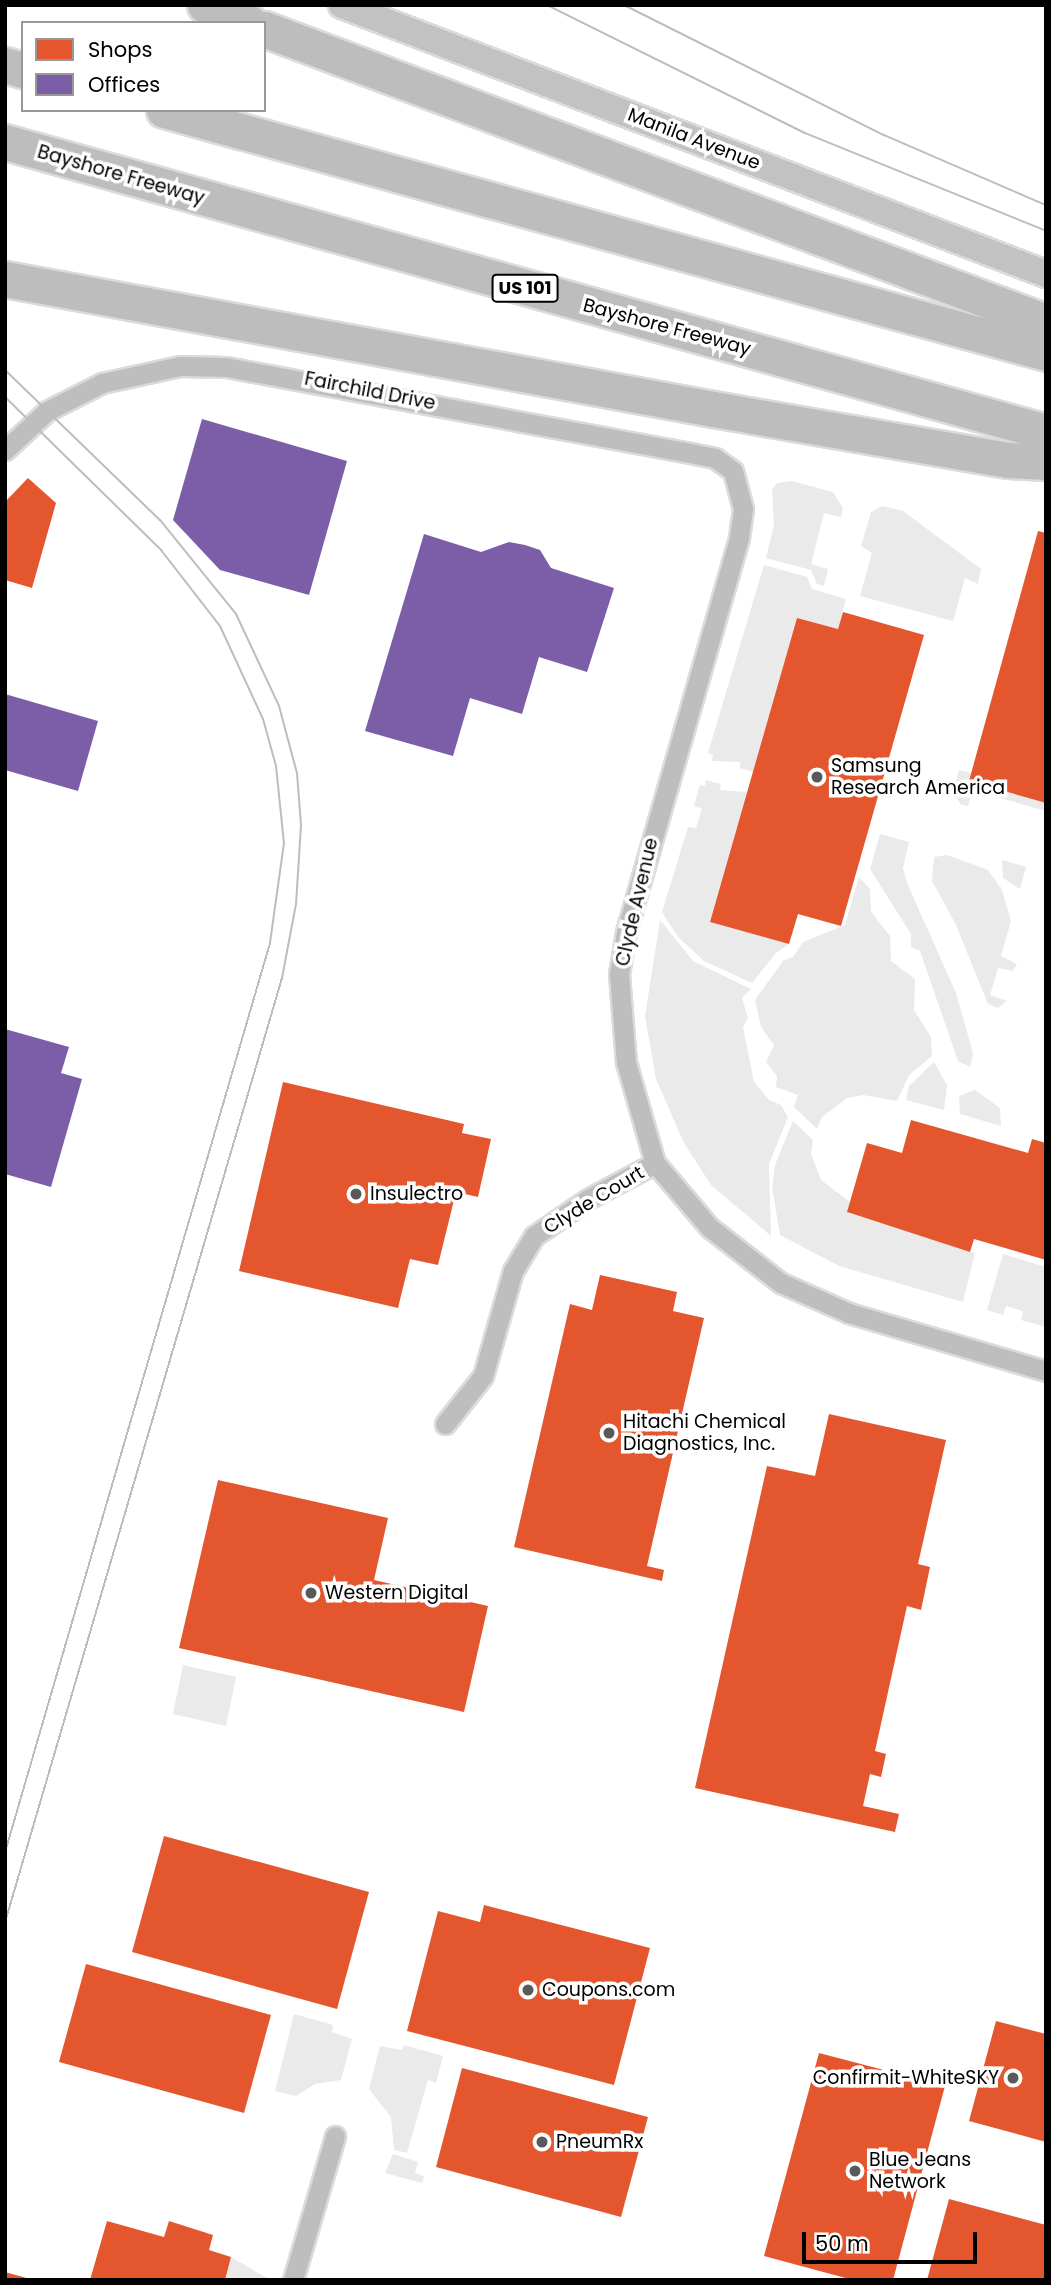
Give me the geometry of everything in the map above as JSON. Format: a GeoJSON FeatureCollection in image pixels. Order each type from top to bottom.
{"type":"FeatureCollection","features":[{"type":"Feature","properties":{"kind":"highway"},"geometry":{"type":"LineString","coordinates":[[205,5],[243,21]]}},
{"type":"Feature","properties":{"kind":"highway"},"geometry":{"type":"LineString","coordinates":[[266,30],[1046,322]]}},
{"type":"Feature","properties":{"kind":"highway"},"geometry":{"type":"LineString","coordinates":[[171,112],[1046,353]]}},
{"type":"Feature","properties":{"kind":"highway","name":"Bayshore Freeway"},"geometry":{"type":"LineString","coordinates":[[5,142],[1046,432]]}},
{"type":"Feature","properties":{"kind":"highway"},"geometry":{"type":"LineString","coordinates":[[7,280],[740,414],[1008,460],[1046,462]]}},
{"type":"Feature","properties":{"kind":"main road","name":"Manila Avenue"},"geometry":{"type":"LineString","coordinates":[[342,5],[1046,274]]}},
{"type":"Feature","properties":{"kind":"street","name":"Fairchild Drive"},"geometry":{"type":"LineString","coordinates":[[5,450],[47,411],[102,383],[172,367],[226,367],[705,456],[733,471],[740,487]]}},
{"type":"Feature","properties":{"kind":"street","name":"Clyde Avenue"},"geometry":{"type":"LineString","coordinates":[[740,487],[739,538],[635,896],[620,974],[626,1062],[655,1163],[709,1227],[781,1283],[849,1313],[1046,1371]]}},
{"type":"Feature","properties":{"kind":"street","name":"Clyde Court"},"geometry":{"type":"LineString","coordinates":[[445,1424],[483,1376],[513,1271],[534,1236],[588,1199],[655,1163]]}},
{"type":"Feature","properties":{"kind":"street"},"geometry":{"type":"LineString","coordinates":[[293,2280],[335,2136]]}},
{"type":"Feature","properties":{"kind":"shaded area"},"geometry":{"type":"Polygon","coordinates":[[[791,481],[833,492],[843,508],[841,517],[824,513],[811,564],[828,569],[824,586],[817,584],[811,570],[766,558],[774,525],[772,490],[777,483],[791,481]]]}},
{"type":"Feature","properties":{"kind":"shaded area"},"geometry":{"type":"Polygon","coordinates":[[[882,506],[903,511],[981,569],[978,584],[965,578],[953,621],[860,596],[872,553],[861,546],[871,512],[882,506]]]}},
{"type":"Feature","properties":{"kind":"shaded area"},"geometry":{"type":"Polygon","coordinates":[[[764,565],[807,577],[812,589],[846,599],[838,629],[797,618],[753,772],[740,768],[740,762],[712,761],[713,755],[708,753],[764,565]]]}},
{"type":"Feature","properties":{"kind":"shaded area"},"geometry":{"type":"Polygon","coordinates":[[[959,770],[971,773],[969,781],[1046,803],[1046,811],[972,790],[968,806],[961,805],[953,792],[959,770]]]}},
{"type":"Feature","properties":{"kind":"shaded area"},"geometry":{"type":"Polygon","coordinates":[[[706,780],[721,784],[720,790],[747,792],[710,922],[789,944],[776,953],[752,983],[704,961],[678,937],[662,912],[688,827],[696,828],[702,809],[694,806],[700,785],[705,786],[706,780]]]}},
{"type":"Feature","properties":{"kind":"shaded area"},"geometry":{"type":"Polygon","coordinates":[[[880,834],[909,842],[903,868],[907,883],[956,993],[973,1053],[970,1067],[958,1061],[920,951],[911,947],[911,934],[870,869],[880,834]]]}},
{"type":"Feature","properties":{"kind":"shaded area"},"geometry":{"type":"Polygon","coordinates":[[[947,855],[988,870],[1002,890],[1011,921],[1001,956],[1017,964],[1013,971],[998,968],[990,995],[1007,1001],[998,1008],[988,1004],[956,925],[932,881],[934,857],[947,855]]]}},
{"type":"Feature","properties":{"kind":"shaded area"},"geometry":{"type":"Polygon","coordinates":[[[1002,860],[1026,867],[1020,889],[1003,878],[1002,860]]]}},
{"type":"Feature","properties":{"kind":"shaded area"},"geometry":{"type":"Polygon","coordinates":[[[859,877],[870,889],[871,912],[890,936],[891,961],[915,979],[914,1010],[931,1037],[932,1056],[909,1075],[897,1101],[863,1095],[847,1098],[822,1117],[817,1129],[794,1107],[798,1095],[776,1087],[777,1076],[766,1062],[774,1045],[761,1027],[755,1000],[783,961],[793,957],[803,942],[845,925],[859,877]]]}},
{"type":"Feature","properties":{"kind":"shaded area"},"geometry":{"type":"Polygon","coordinates":[[[660,920],[693,961],[751,989],[742,998],[748,1018],[743,1027],[754,1082],[769,1100],[781,1105],[788,1117],[769,1164],[771,1236],[711,1185],[684,1143],[656,1079],[645,1016],[660,920]]]}},
{"type":"Feature","properties":{"kind":"shaded area"},"geometry":{"type":"Polygon","coordinates":[[[934,1062],[947,1085],[944,1110],[906,1100],[909,1086],[934,1062]]]}},
{"type":"Feature","properties":{"kind":"shaded area"},"geometry":{"type":"Polygon","coordinates":[[[975,1090],[1000,1108],[1001,1126],[960,1114],[959,1096],[975,1090]]]}},
{"type":"Feature","properties":{"kind":"shaded area"},"geometry":{"type":"Polygon","coordinates":[[[793,1121],[813,1140],[811,1154],[821,1180],[850,1202],[848,1213],[975,1253],[963,1302],[839,1266],[780,1235],[772,1188],[775,1165],[793,1121]]]}},
{"type":"Feature","properties":{"kind":"shaded area"},"geometry":{"type":"Polygon","coordinates":[[[1003,1254],[1046,1267],[1046,1327],[1021,1320],[1023,1311],[1006,1306],[1003,1315],[987,1310],[1003,1254]]]}},
{"type":"Feature","properties":{"kind":"shaded area"},"geometry":{"type":"Polygon","coordinates":[[[183,1665],[236,1677],[226,1726],[173,1714],[183,1665]]]}},
{"type":"Feature","properties":{"kind":"shaded area"},"geometry":{"type":"Polygon","coordinates":[[[294,2014],[333,2025],[332,2032],[352,2039],[341,2080],[315,2084],[296,2096],[275,2091],[294,2014]]]}},
{"type":"Feature","properties":{"kind":"shaded area"},"geometry":{"type":"Polygon","coordinates":[[[404,2045],[443,2056],[436,2083],[428,2080],[407,2153],[394,2150],[391,2117],[369,2089],[380,2046],[402,2050],[404,2045]]]}},
{"type":"Feature","properties":{"kind":"shaded area"},"geometry":{"type":"Polygon","coordinates":[[[393,2154],[418,2162],[415,2173],[424,2176],[422,2183],[385,2173],[393,2154]]]}},
{"type":"Feature","properties":{"kind":"shaded area"},"geometry":{"type":"Polygon","coordinates":[[[231,2257],[267,2278],[267,2280],[225,2280],[231,2257]]]}},
{"type":"Feature","properties":{"kind":"building: Shops"},"geometry":{"type":"Polygon","coordinates":[[[28,478],[56,503],[32,588],[5,580],[5,502],[28,478]]]}},
{"type":"Feature","properties":{"kind":"building: Shops"},"geometry":{"type":"Polygon","coordinates":[[[1038,531],[1046,533],[1046,803],[969,781],[1038,531]]]}},
{"type":"Feature","properties":{"kind":"building: Shops","name":"Samsung Research America"},"geometry":{"type":"Polygon","coordinates":[[[843,612],[924,635],[841,926],[798,914],[789,944],[710,922],[797,618],[838,629],[843,612]]]}},
{"type":"Feature","properties":{"kind":"building: Shops","name":"Insulectro"},"geometry":{"type":"Polygon","coordinates":[[[283,1082],[464,1124],[462,1133],[491,1139],[478,1197],[456,1192],[438,1265],[410,1259],[398,1308],[239,1271],[283,1082]]]}},
{"type":"Feature","properties":{"kind":"building: Shops"},"geometry":{"type":"Polygon","coordinates":[[[911,1120],[1028,1153],[1032,1139],[1046,1143],[1046,1260],[974,1239],[970,1252],[847,1212],[867,1143],[902,1153],[911,1120]]]}},
{"type":"Feature","properties":{"kind":"building: Shops","name":"Hitachi Chemical Diagnostics, Inc."},"geometry":{"type":"Polygon","coordinates":[[[600,1275],[677,1292],[673,1311],[704,1318],[647,1566],[664,1570],[662,1581],[514,1547],[570,1304],[592,1310],[600,1275]]]}},
{"type":"Feature","properties":{"kind":"building: Shops"},"geometry":{"type":"Polygon","coordinates":[[[829,1414],[946,1440],[918,1564],[930,1567],[921,1610],[907,1606],[875,1751],[886,1754],[881,1777],[870,1774],[863,1806],[899,1814],[895,1832],[695,1788],[767,1466],[815,1476],[829,1414]]]}},
{"type":"Feature","properties":{"kind":"building: Shops","name":"Western Digital"},"geometry":{"type":"Polygon","coordinates":[[[218,1480],[388,1518],[374,1580],[488,1606],[464,1712],[179,1648],[218,1480]]]}},
{"type":"Feature","properties":{"kind":"building: Shops"},"geometry":{"type":"Polygon","coordinates":[[[164,1836],[369,1892],[337,2009],[132,1952],[164,1836]]]}},
{"type":"Feature","properties":{"kind":"building: Shops","name":"Coupons.com"},"geometry":{"type":"Polygon","coordinates":[[[484,1905],[650,1948],[614,2085],[407,2031],[438,1911],[480,1922],[484,1905]]]}},
{"type":"Feature","properties":{"kind":"building: Shops"},"geometry":{"type":"Polygon","coordinates":[[[86,1964],[271,2015],[244,2113],[59,2062],[86,1964]]]}},
{"type":"Feature","properties":{"kind":"building: Shops","name":"Confirmit-WhiteSKY"},"geometry":{"type":"Polygon","coordinates":[[[996,2021],[1046,2034],[1046,2142],[969,2121],[996,2021]]]}},
{"type":"Feature","properties":{"kind":"building: Shops","name":"Blue Jeans Network"},"geometry":{"type":"Polygon","coordinates":[[[819,2053],[945,2086],[893,2280],[853,2280],[764,2256],[819,2053]]]}},
{"type":"Feature","properties":{"kind":"building: Shops","name":"PneumRx"},"geometry":{"type":"Polygon","coordinates":[[[462,2068],[648,2117],[621,2217],[436,2167],[462,2068]]]}},
{"type":"Feature","properties":{"kind":"building: Shops"},"geometry":{"type":"Polygon","coordinates":[[[949,2199],[1046,2225],[1046,2280],[927,2280],[949,2199]]]}},
{"type":"Feature","properties":{"kind":"building: Shops"},"geometry":{"type":"Polygon","coordinates":[[[107,2221],[164,2237],[169,2221],[213,2235],[209,2250],[231,2257],[225,2280],[90,2280],[107,2221]]]}},
{"type":"Feature","properties":{"kind":"building: Shops"},"geometry":{"type":"Polygon","coordinates":[[[5,2272],[30,2279],[30,2280],[5,2280],[5,2272]]]}},
{"type":"Feature","properties":{"kind":"building: Offices"},"geometry":{"type":"Polygon","coordinates":[[[202,419],[347,461],[309,595],[220,570],[173,520],[202,419]]]}},
{"type":"Feature","properties":{"kind":"building: Offices"},"geometry":{"type":"Polygon","coordinates":[[[424,534],[481,552],[509,542],[525,545],[540,550],[551,568],[614,588],[587,672],[539,657],[522,714],[470,698],[453,756],[365,731],[424,534]]]}},
{"type":"Feature","properties":{"kind":"building: Offices"},"geometry":{"type":"Polygon","coordinates":[[[5,694],[98,721],[78,791],[5,770],[5,694]]]}},
{"type":"Feature","properties":{"kind":"building: Offices"},"geometry":{"type":"Polygon","coordinates":[[[5,1029],[69,1047],[61,1073],[82,1079],[51,1187],[5,1174],[5,1029]]]}},
{"type":"Feature","properties":{"kind":"tram line"},"geometry":{"type":"LineString","coordinates":[[547,5],[805,133],[1046,231]]}},
{"type":"Feature","properties":{"kind":"tram line"},"geometry":{"type":"LineString","coordinates":[[624,5],[884,135],[1046,205]]}},
{"type":"Feature","properties":{"kind":"tram line"},"geometry":{"type":"LineString","coordinates":[[5,370],[160,520],[236,614],[279,706],[297,773],[301,825],[296,904],[282,978],[5,1922]]}},
{"type":"Feature","properties":{"kind":"tram line"},"geometry":{"type":"LineString","coordinates":[[5,397],[161,550],[220,626],[263,719],[276,766],[284,843],[270,943],[5,1852]]}},
{"type":"Feature","properties":{"kind":"place","name":"Samsung Research America"},"geometry":{"type":"Point","coordinates":[817,777]}},
{"type":"Feature","properties":{"kind":"place","name":"Insulectro"},"geometry":{"type":"Point","coordinates":[356,1194]}},
{"type":"Feature","properties":{"kind":"place","name":"Hitachi Chemical Diagnostics, Inc."},"geometry":{"type":"Point","coordinates":[609,1433]}},
{"type":"Feature","properties":{"kind":"place","name":"Western Digital"},"geometry":{"type":"Point","coordinates":[311,1593]}},
{"type":"Feature","properties":{"kind":"place","name":"Coupons.com"},"geometry":{"type":"Point","coordinates":[528,1990]}},
{"type":"Feature","properties":{"kind":"place","name":"Confirmit-WhiteSKY"},"geometry":{"type":"Point","coordinates":[1013,2078]}},
{"type":"Feature","properties":{"kind":"place","name":"PneumRx"},"geometry":{"type":"Point","coordinates":[542,2142]}},
{"type":"Feature","properties":{"kind":"place","name":"Blue Jeans Network"},"geometry":{"type":"Point","coordinates":[855,2171]}}]}
